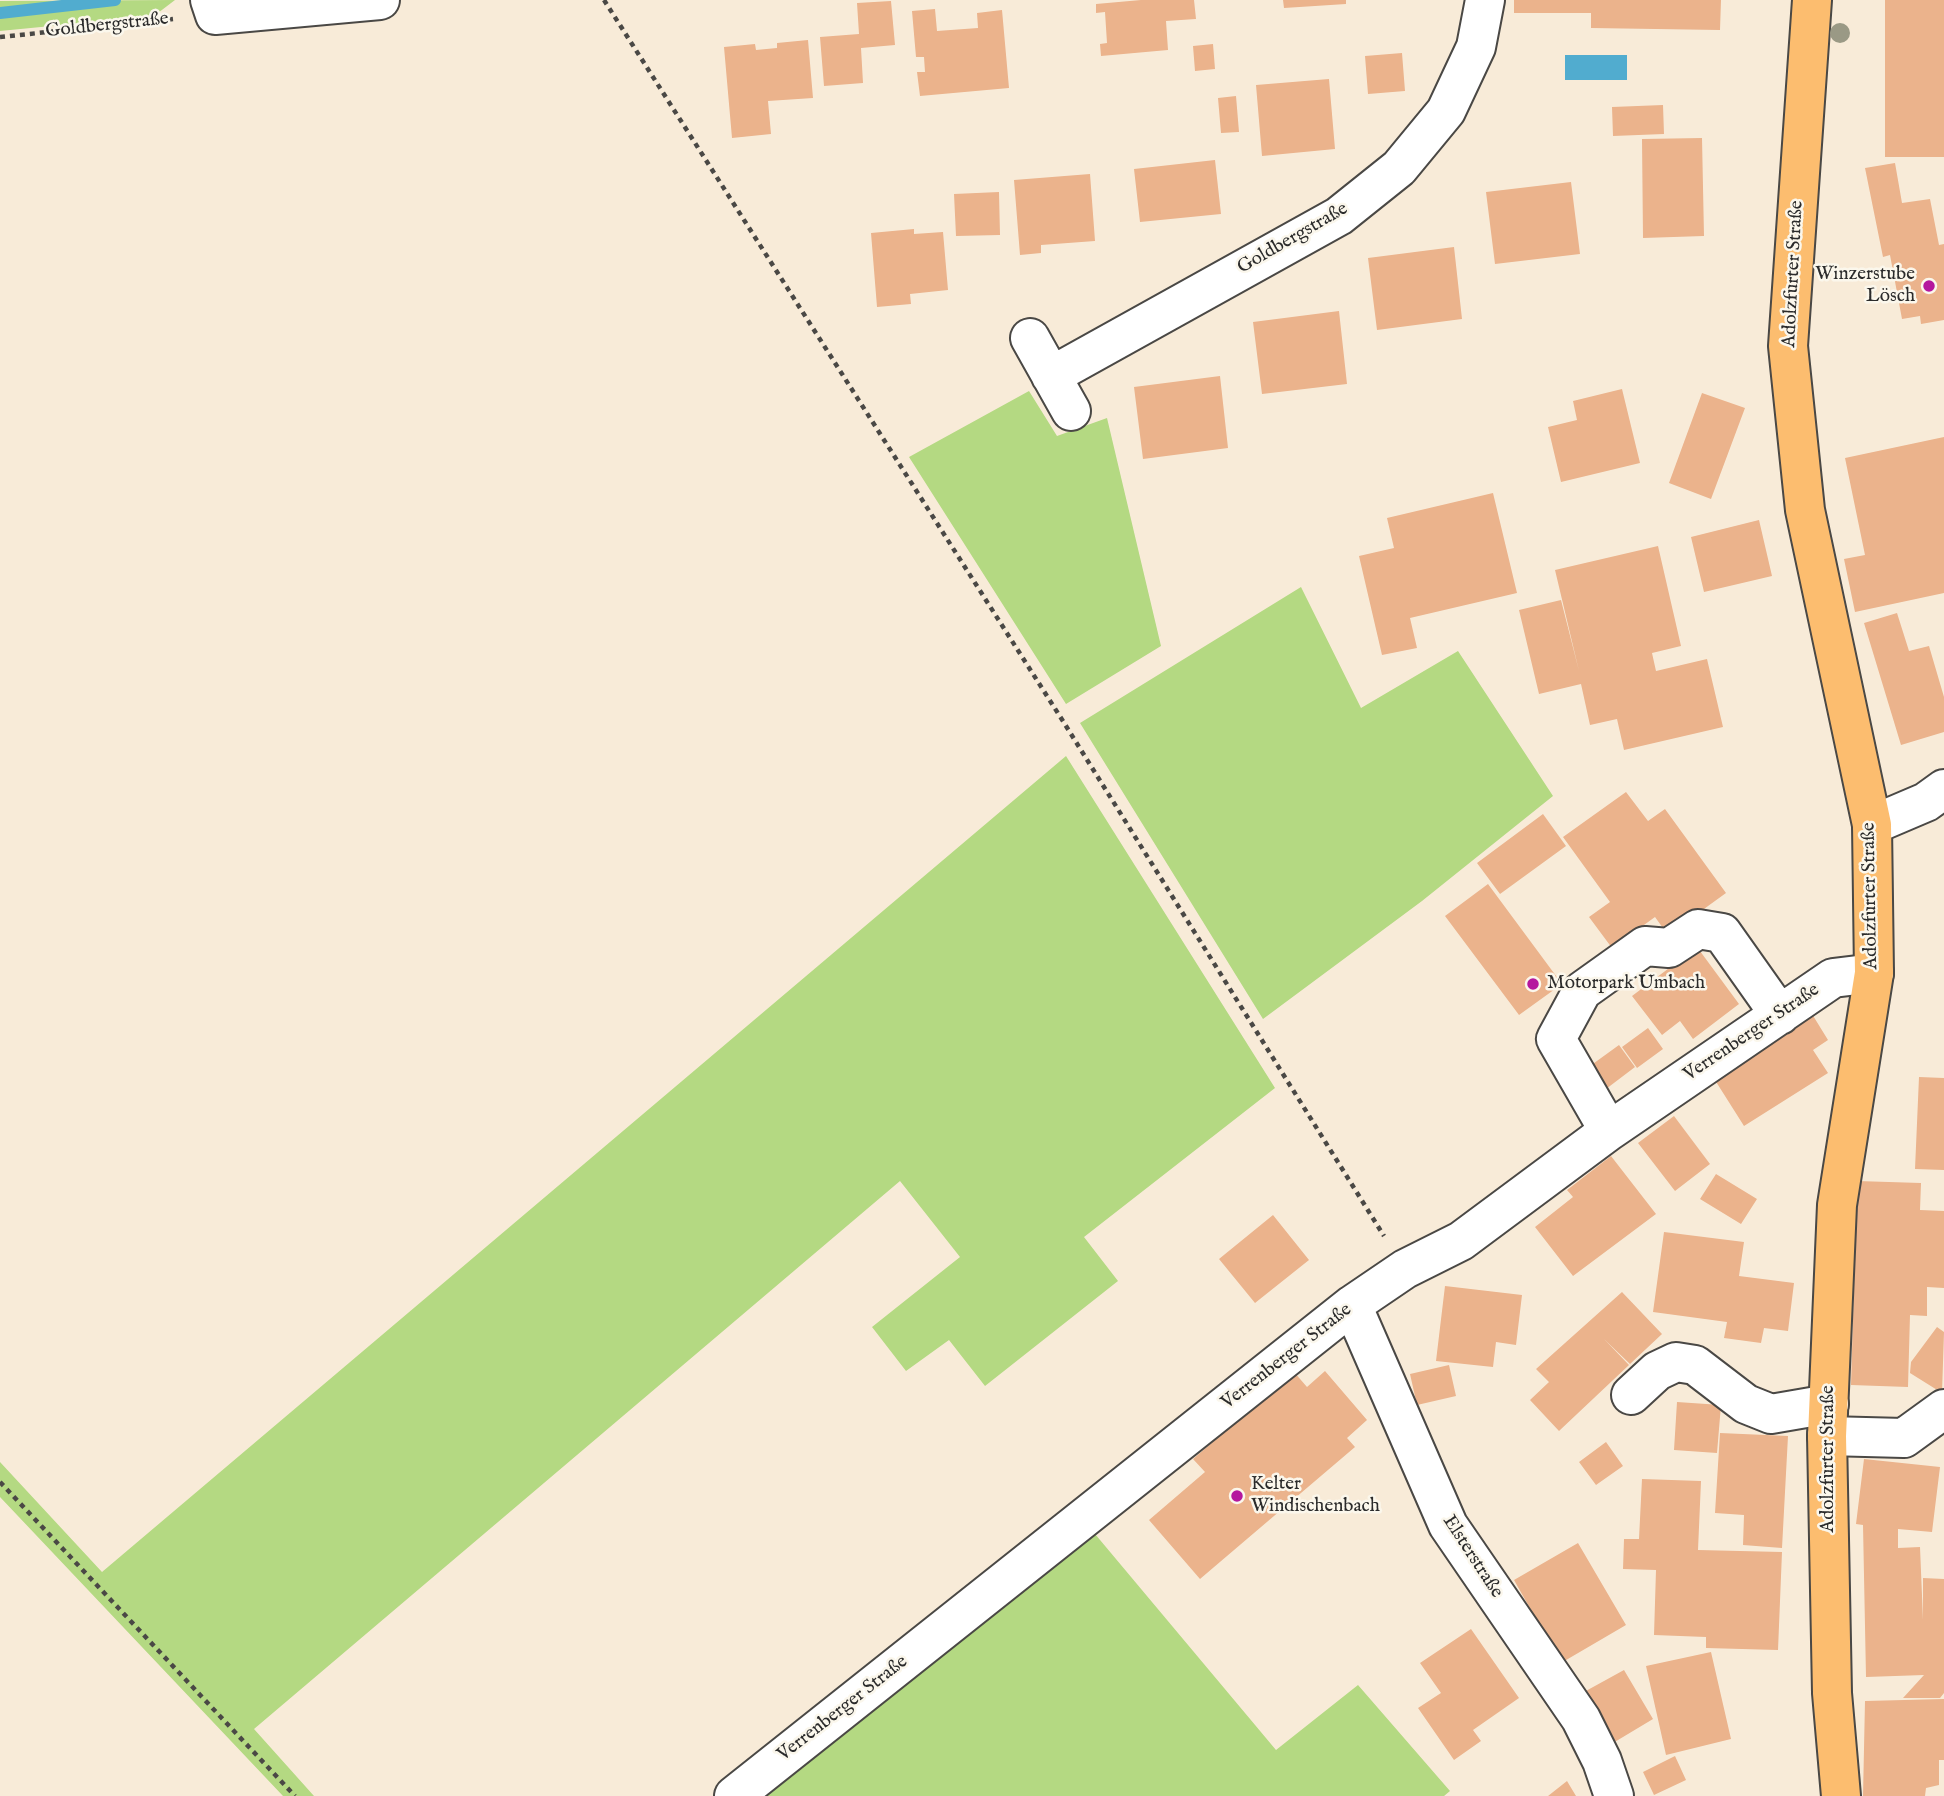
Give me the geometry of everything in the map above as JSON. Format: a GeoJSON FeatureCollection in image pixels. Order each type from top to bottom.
{"type":"FeatureCollection","features":[{"type":"Feature","properties":{"kind":"main road","name":"Adolzfurter Straße"},"geometry":{"type":"LineString","coordinates":[[1812,0],[1788,346],[1805,510],[1872,825],[1874,973],[1836,1205],[1828,1420],[1832,1693],[1841,1796]]}},
{"type":"Feature","properties":{"kind":"street"},"geometry":{"type":"LineString","coordinates":[[212,7],[380,0]]}},
{"type":"Feature","properties":{"kind":"street","name":"Goldbergstraße"},"geometry":{"type":"LineString","coordinates":[[1051,376],[1339,216],[1399,168],[1446,111],[1476,47],[1485,0]]}},
{"type":"Feature","properties":{"kind":"street"},"geometry":{"type":"LineString","coordinates":[[1030,338],[1071,411]]}},
{"type":"Feature","properties":{"kind":"street"},"geometry":{"type":"LineString","coordinates":[[1872,825],[1938,801]]}},
{"type":"Feature","properties":{"kind":"street"},"geometry":{"type":"LineString","coordinates":[[1609,1131],[1556,1039],[1582,991],[1645,946],[1669,948],[1698,929],[1722,933],[1780,1015]]}},
{"type":"Feature","properties":{"kind":"street","name":"Verrenberger Straße"},"geometry":{"type":"LineString","coordinates":[[734,1796],[1352,1305],[1405,1269],[1461,1241],[1609,1131],[1833,978],[1874,973]]}},
{"type":"Feature","properties":{"kind":"street","name":"Elsterstraße"},"geometry":{"type":"LineString","coordinates":[[1352,1305],[1448,1525],[1580,1719],[1602,1760],[1614,1796]]}},
{"type":"Feature","properties":{"kind":"street"},"geometry":{"type":"LineString","coordinates":[[1631,1395],[1657,1371],[1676,1362],[1695,1364],[1746,1404],[1771,1414],[1828,1420],[1904,1438],[1944,1409]]}},
{"type":"Feature","properties":{"kind":"path"},"geometry":{"type":"LineString","coordinates":[[604,0],[1054,706],[1405,1269]]}},
{"type":"Feature","properties":{"kind":"path","name":"Goldbergstraße"},"geometry":{"type":"LineString","coordinates":[[0,37],[212,7]]}},
{"type":"Feature","properties":{"kind":"path"},"geometry":{"type":"LineString","coordinates":[[0,1482],[295,1796]]}},
{"type":"Feature","properties":{"kind":"green space"},"geometry":{"type":"Polygon","coordinates":[[[175,0],[154,16],[0,31],[0,1],[175,0]]]}},
{"type":"Feature","properties":{"kind":"green space"},"geometry":{"type":"Polygon","coordinates":[[[1029,391],[1057,436],[1107,418],[1161,646],[1066,704],[909,457],[1029,391]]]}},
{"type":"Feature","properties":{"kind":"green space"},"geometry":{"type":"Polygon","coordinates":[[[1301,587],[1361,708],[1458,651],[1553,796],[1422,901],[1263,1019],[1080,723],[1301,587]]]}},
{"type":"Feature","properties":{"kind":"green space"},"geometry":{"type":"Polygon","coordinates":[[[1066,756],[1275,1088],[1084,1237],[1118,1281],[985,1386],[949,1340],[906,1371],[872,1327],[960,1257],[900,1181],[254,1729],[314,1796],[283,1796],[0,1497],[0,1462],[102,1572],[1066,756]]]}},
{"type":"Feature","properties":{"kind":"green space"},"geometry":{"type":"Polygon","coordinates":[[[1090,1528],[1276,1750],[1358,1685],[1450,1791],[1444,1796],[756,1796],[1090,1528]]]}},
{"type":"Feature","properties":{"kind":"water"},"geometry":{"type":"Polygon","coordinates":[[[1565,55],[1627,55],[1627,80],[1565,80],[1565,55]]]}},
{"type":"Feature","properties":{"kind":"building"},"geometry":{"type":"Polygon","coordinates":[[[1141,0],[1194,0],[1196,19],[1166,21],[1168,50],[1101,56],[1100,44],[1107,43],[1105,12],[1096,13],[1096,4],[1141,0]]]}},
{"type":"Feature","properties":{"kind":"building"},"geometry":{"type":"Polygon","coordinates":[[[1283,0],[1346,0],[1346,4],[1284,8],[1283,0]]]}},
{"type":"Feature","properties":{"kind":"building"},"geometry":{"type":"Polygon","coordinates":[[[1514,0],[1721,0],[1720,30],[1591,28],[1591,13],[1514,13],[1514,0]]]}},
{"type":"Feature","properties":{"kind":"building"},"geometry":{"type":"Polygon","coordinates":[[[1885,0],[1944,0],[1944,157],[1885,157],[1885,0]]]}},
{"type":"Feature","properties":{"kind":"building"},"geometry":{"type":"Polygon","coordinates":[[[891,1],[895,45],[861,48],[863,83],[824,86],[820,37],[859,34],[857,3],[891,1]]]}},
{"type":"Feature","properties":{"kind":"building"},"geometry":{"type":"Polygon","coordinates":[[[935,9],[937,31],[978,28],[977,13],[1002,10],[1009,88],[920,96],[917,72],[925,72],[924,57],[916,57],[912,11],[935,9]]]}},
{"type":"Feature","properties":{"kind":"building"},"geometry":{"type":"Polygon","coordinates":[[[808,40],[813,98],[768,101],[771,134],[732,138],[724,47],[755,44],[756,50],[777,48],[777,43],[808,40]]]}},
{"type":"Feature","properties":{"kind":"building"},"geometry":{"type":"Polygon","coordinates":[[[1213,44],[1215,69],[1195,71],[1193,46],[1213,44]]]}},
{"type":"Feature","properties":{"kind":"building"},"geometry":{"type":"Polygon","coordinates":[[[1402,53],[1405,91],[1368,94],[1365,56],[1402,53]]]}},
{"type":"Feature","properties":{"kind":"building"},"geometry":{"type":"Polygon","coordinates":[[[1329,79],[1335,149],[1262,156],[1256,85],[1329,79]]]}},
{"type":"Feature","properties":{"kind":"building"},"geometry":{"type":"Polygon","coordinates":[[[1236,96],[1239,132],[1221,133],[1218,98],[1236,96]]]}},
{"type":"Feature","properties":{"kind":"building"},"geometry":{"type":"Polygon","coordinates":[[[1663,105],[1664,134],[1613,136],[1612,107],[1663,105]]]}},
{"type":"Feature","properties":{"kind":"building"},"geometry":{"type":"Polygon","coordinates":[[[1702,138],[1704,236],[1643,238],[1642,139],[1702,138]]]}},
{"type":"Feature","properties":{"kind":"building"},"geometry":{"type":"Polygon","coordinates":[[[1215,160],[1221,214],[1140,222],[1134,169],[1215,160]]]}},
{"type":"Feature","properties":{"kind":"building"},"geometry":{"type":"Polygon","coordinates":[[[1895,163],[1902,203],[1930,199],[1939,245],[1944,244],[1944,320],[1921,324],[1920,316],[1902,319],[1890,255],[1883,257],[1865,168],[1895,163]]]}},
{"type":"Feature","properties":{"kind":"building"},"geometry":{"type":"Polygon","coordinates":[[[1090,174],[1095,241],[1041,245],[1041,253],[1020,255],[1014,180],[1090,174]]]}},
{"type":"Feature","properties":{"kind":"building"},"geometry":{"type":"Polygon","coordinates":[[[1571,182],[1580,254],[1495,264],[1486,192],[1571,182]]]}},
{"type":"Feature","properties":{"kind":"building"},"geometry":{"type":"Polygon","coordinates":[[[999,192],[1000,235],[956,236],[954,194],[999,192]]]}},
{"type":"Feature","properties":{"kind":"building"},"geometry":{"type":"Polygon","coordinates":[[[914,229],[914,234],[943,232],[948,290],[910,294],[911,304],[877,307],[871,233],[914,229]]]}},
{"type":"Feature","properties":{"kind":"building"},"geometry":{"type":"Polygon","coordinates":[[[1454,247],[1462,319],[1377,330],[1368,258],[1454,247]]]}},
{"type":"Feature","properties":{"kind":"building"},"geometry":{"type":"Polygon","coordinates":[[[1339,311],[1347,384],[1262,394],[1253,322],[1339,311]]]}},
{"type":"Feature","properties":{"kind":"building"},"geometry":{"type":"Polygon","coordinates":[[[1220,376],[1228,448],[1143,459],[1134,387],[1220,376]]]}},
{"type":"Feature","properties":{"kind":"building"},"geometry":{"type":"Polygon","coordinates":[[[1622,389],[1640,463],[1561,482],[1548,427],[1577,420],[1573,401],[1622,389]]]}},
{"type":"Feature","properties":{"kind":"building"},"geometry":{"type":"Polygon","coordinates":[[[1702,393],[1745,408],[1711,499],[1669,483],[1702,393]]]}},
{"type":"Feature","properties":{"kind":"building"},"geometry":{"type":"Polygon","coordinates":[[[1944,437],[1944,593],[1855,612],[1844,559],[1865,555],[1845,458],[1944,437]]]}},
{"type":"Feature","properties":{"kind":"building"},"geometry":{"type":"Polygon","coordinates":[[[1493,493],[1517,593],[1410,618],[1417,648],[1382,655],[1359,556],[1394,548],[1387,518],[1493,493]]]}},
{"type":"Feature","properties":{"kind":"building"},"geometry":{"type":"Polygon","coordinates":[[[1759,520],[1772,576],[1704,592],[1691,537],[1759,520]]]}},
{"type":"Feature","properties":{"kind":"building"},"geometry":{"type":"Polygon","coordinates":[[[1658,546],[1681,646],[1652,653],[1656,671],[1707,659],[1723,727],[1624,750],[1617,719],[1590,725],[1581,684],[1539,694],[1519,610],[1561,600],[1579,671],[1555,570],[1658,546]]]}},
{"type":"Feature","properties":{"kind":"building"},"geometry":{"type":"Polygon","coordinates":[[[1897,613],[1909,651],[1929,646],[1944,697],[1944,732],[1901,745],[1864,623],[1897,613]]]}},
{"type":"Feature","properties":{"kind":"building"},"geometry":{"type":"Polygon","coordinates":[[[1626,792],[1648,821],[1665,809],[1726,893],[1668,935],[1655,917],[1612,948],[1589,917],[1610,902],[1563,837],[1626,792]]]}},
{"type":"Feature","properties":{"kind":"building"},"geometry":{"type":"Polygon","coordinates":[[[1543,814],[1566,846],[1500,894],[1477,863],[1543,814]]]}},
{"type":"Feature","properties":{"kind":"building"},"geometry":{"type":"Polygon","coordinates":[[[1488,884],[1562,984],[1519,1015],[1445,916],[1488,884]]]}},
{"type":"Feature","properties":{"kind":"building"},"geometry":{"type":"Polygon","coordinates":[[[1697,947],[1739,1004],[1693,1039],[1680,1021],[1662,1035],[1632,996],[1697,947]]]}},
{"type":"Feature","properties":{"kind":"building"},"geometry":{"type":"Polygon","coordinates":[[[1812,1014],[1828,1040],[1813,1050],[1828,1073],[1744,1126],[1713,1077],[1812,1014]]]}},
{"type":"Feature","properties":{"kind":"building"},"geometry":{"type":"Polygon","coordinates":[[[1648,1028],[1663,1049],[1637,1068],[1622,1047],[1648,1028]]]}},
{"type":"Feature","properties":{"kind":"building"},"geometry":{"type":"Polygon","coordinates":[[[1619,1045],[1635,1067],[1606,1089],[1590,1066],[1619,1045]]]}},
{"type":"Feature","properties":{"kind":"building"},"geometry":{"type":"Polygon","coordinates":[[[1919,1077],[1944,1078],[1944,1170],[1915,1169],[1919,1077]]]}},
{"type":"Feature","properties":{"kind":"building"},"geometry":{"type":"Polygon","coordinates":[[[1674,1116],[1710,1164],[1675,1191],[1638,1143],[1674,1116]]]}},
{"type":"Feature","properties":{"kind":"building"},"geometry":{"type":"Polygon","coordinates":[[[1611,1156],[1656,1214],[1573,1276],[1535,1227],[1573,1197],[1567,1190],[1611,1156]]]}},
{"type":"Feature","properties":{"kind":"building"},"geometry":{"type":"Polygon","coordinates":[[[1716,1174],[1757,1199],[1741,1224],[1700,1199],[1716,1174]]]}},
{"type":"Feature","properties":{"kind":"building"},"geometry":{"type":"Polygon","coordinates":[[[1857,1181],[1921,1183],[1920,1210],[1944,1211],[1944,1288],[1927,1287],[1927,1316],[1910,1315],[1908,1387],[1851,1385],[1857,1181]]]}},
{"type":"Feature","properties":{"kind":"building"},"geometry":{"type":"Polygon","coordinates":[[[1273,1215],[1309,1260],[1255,1303],[1219,1259],[1273,1215]]]}},
{"type":"Feature","properties":{"kind":"building"},"geometry":{"type":"Polygon","coordinates":[[[1664,1232],[1744,1242],[1739,1276],[1794,1283],[1788,1331],[1764,1328],[1761,1343],[1724,1338],[1727,1322],[1653,1312],[1664,1232]]]}},
{"type":"Feature","properties":{"kind":"building"},"geometry":{"type":"Polygon","coordinates":[[[1445,1286],[1522,1295],[1516,1345],[1496,1342],[1493,1367],[1436,1361],[1445,1286]]]}},
{"type":"Feature","properties":{"kind":"building"},"geometry":{"type":"Polygon","coordinates":[[[1622,1292],[1662,1334],[1630,1364],[1604,1339],[1629,1365],[1559,1431],[1530,1400],[1549,1382],[1536,1369],[1622,1292]]]}},
{"type":"Feature","properties":{"kind":"building"},"geometry":{"type":"Polygon","coordinates":[[[1937,1327],[1944,1332],[1942,1393],[1910,1373],[1911,1362],[1937,1327]]]}},
{"type":"Feature","properties":{"kind":"building"},"geometry":{"type":"Polygon","coordinates":[[[1449,1365],[1456,1396],[1417,1405],[1410,1374],[1449,1365]]]}},
{"type":"Feature","properties":{"kind":"building","name":"Kelter Windischenbach"},"geometry":{"type":"Polygon","coordinates":[[[1325,1371],[1367,1420],[1347,1438],[1355,1447],[1200,1579],[1149,1520],[1205,1472],[1193,1459],[1294,1372],[1307,1387],[1325,1371]]]}},
{"type":"Feature","properties":{"kind":"building"},"geometry":{"type":"Polygon","coordinates":[[[1677,1402],[1721,1405],[1717,1453],[1674,1450],[1677,1402]]]}},
{"type":"Feature","properties":{"kind":"building"},"geometry":{"type":"Polygon","coordinates":[[[1720,1433],[1788,1436],[1782,1548],[1743,1545],[1744,1515],[1715,1513],[1720,1433]]]}},
{"type":"Feature","properties":{"kind":"building"},"geometry":{"type":"Polygon","coordinates":[[[1606,1442],[1623,1466],[1596,1485],[1579,1462],[1606,1442]]]}},
{"type":"Feature","properties":{"kind":"building"},"geometry":{"type":"Polygon","coordinates":[[[1864,1459],[1940,1467],[1932,1532],[1898,1529],[1898,1548],[1920,1547],[1923,1620],[1923,1578],[1944,1579],[1944,1693],[1940,1698],[1903,1698],[1924,1675],[1866,1677],[1863,1525],[1856,1524],[1864,1459]]]}},
{"type":"Feature","properties":{"kind":"building"},"geometry":{"type":"Polygon","coordinates":[[[1642,1479],[1701,1481],[1698,1550],[1782,1552],[1778,1650],[1706,1648],[1706,1637],[1654,1635],[1656,1570],[1623,1569],[1624,1539],[1639,1539],[1642,1479]]]}},
{"type":"Feature","properties":{"kind":"building"},"geometry":{"type":"Polygon","coordinates":[[[1578,1543],[1626,1625],[1561,1663],[1514,1580],[1578,1543]]]}},
{"type":"Feature","properties":{"kind":"building"},"geometry":{"type":"Polygon","coordinates":[[[1471,1629],[1519,1698],[1473,1730],[1481,1741],[1454,1760],[1418,1708],[1441,1693],[1420,1663],[1471,1629]]]}},
{"type":"Feature","properties":{"kind":"building"},"geometry":{"type":"Polygon","coordinates":[[[1711,1652],[1731,1739],[1666,1755],[1646,1666],[1711,1652]]]}},
{"type":"Feature","properties":{"kind":"building"},"geometry":{"type":"Polygon","coordinates":[[[1624,1670],[1653,1719],[1613,1743],[1584,1692],[1624,1670]]]}},
{"type":"Feature","properties":{"kind":"building"},"geometry":{"type":"Polygon","coordinates":[[[1944,1699],[1944,1760],[1939,1760],[1939,1785],[1926,1788],[1925,1796],[1863,1796],[1865,1701],[1944,1699]]]}},
{"type":"Feature","properties":{"kind":"building"},"geometry":{"type":"Polygon","coordinates":[[[1675,1756],[1686,1780],[1654,1795],[1643,1772],[1675,1756]]]}},
{"type":"Feature","properties":{"kind":"building"},"geometry":{"type":"Polygon","coordinates":[[[1567,1781],[1576,1796],[1548,1796],[1567,1781]]]}},
{"type":"Feature","properties":{"kind":"waterway"},"geometry":{"type":"LineString","coordinates":[[0,13],[115,0]]}},
{"type":"Feature","properties":{"kind":"place","name":"Winzerstube Lösch"},"geometry":{"type":"Point","coordinates":[1929,286]}},
{"type":"Feature","properties":{"kind":"place","name":"Motorpark Umbach"},"geometry":{"type":"Point","coordinates":[1533,984]}},
{"type":"Feature","properties":{"kind":"place","name":"Kelter Windischenbach"},"geometry":{"type":"Point","coordinates":[1237,1496]}}]}
